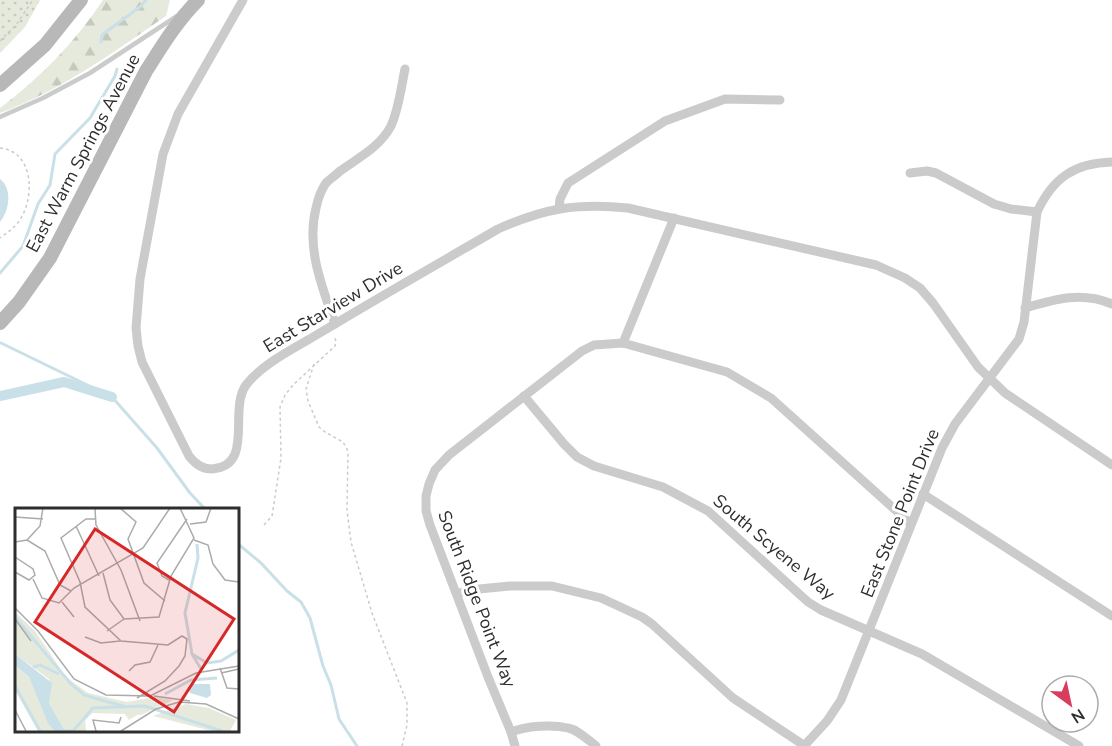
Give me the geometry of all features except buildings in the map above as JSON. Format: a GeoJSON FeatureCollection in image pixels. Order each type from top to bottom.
{"type":"FeatureCollection","features":[{"type":"Feature","properties":{"kind":"street"},"geometry":{"type":"LineString","coordinates":[[0,85],[45,45],[81,0]]}},
{"type":"Feature","properties":{"kind":"street","name":"East Starview Drive"},"geometry":{"type":"LineString","coordinates":[[243,0],[178,114],[166,144],[140,279],[136,328],[142,362],[185,448],[199,466],[215,469],[230,462],[237,453],[240,398],[246,385],[276,359],[498,229],[522,218],[559,208],[597,205],[674,218],[876,265],[896,273],[920,288],[978,367],[1005,393],[1112,465]]}},
{"type":"Feature","properties":{"kind":"street","name":"East Warm Springs Avenue"},"geometry":{"type":"LineString","coordinates":[[0,323],[19,302],[50,258],[146,71],[195,3]]}},
{"type":"Feature","properties":{"kind":"street"},"geometry":{"type":"LineString","coordinates":[[333,325],[314,256],[313,233],[319,194],[327,182],[362,157],[390,128],[398,107],[405,69]]}},
{"type":"Feature","properties":{"kind":"street"},"geometry":{"type":"LineString","coordinates":[[559,208],[560,199],[568,183],[665,122],[725,99],[780,100]]}},
{"type":"Feature","properties":{"kind":"street","name":"East Stone Point Drive"},"geometry":{"type":"LineString","coordinates":[[804,746],[827,721],[842,700],[942,448],[955,424],[1019,339],[1024,322],[1037,212],[1045,196],[1066,174],[1101,162],[1112,162]]}},
{"type":"Feature","properties":{"kind":"street"},"geometry":{"type":"LineString","coordinates":[[910,172],[936,172],[994,204],[1011,209],[1037,212]]}},
{"type":"Feature","properties":{"kind":"street"},"geometry":{"type":"LineString","coordinates":[[674,218],[623,343],[727,372],[771,398],[911,524]]}},
{"type":"Feature","properties":{"kind":"street"},"geometry":{"type":"LineString","coordinates":[[1025,308],[1056,299],[1092,297],[1112,304]]}},
{"type":"Feature","properties":{"kind":"street","name":"South Ridge Point Way"},"geometry":{"type":"LineString","coordinates":[[515,746],[426,511],[429,484],[435,470],[449,455],[582,351],[594,345],[623,343]]}},
{"type":"Feature","properties":{"kind":"street","name":"South Scyene Way"},"geometry":{"type":"LineString","coordinates":[[524,396],[577,457],[594,466],[663,487],[708,512],[808,602],[821,610],[922,654],[1079,746]]}},
{"type":"Feature","properties":{"kind":"street"},"geometry":{"type":"LineString","coordinates":[[923,494],[1112,616]]}},
{"type":"Feature","properties":{"kind":"street"},"geometry":{"type":"LineString","coordinates":[[457,594],[469,590],[538,585],[601,597],[618,604],[652,624],[733,698],[804,746]]}},
{"type":"Feature","properties":{"kind":"street"},"geometry":{"type":"LineString","coordinates":[[511,732],[535,726],[568,728],[578,732],[596,746]]}},
{"type":"Feature","properties":{"kind":"lane"},"geometry":{"type":"LineString","coordinates":[[0,117],[43,98],[90,73],[195,3]]}},
{"type":"Feature","properties":{"kind":"path"},"geometry":{"type":"LineString","coordinates":[[0,41],[16,25],[33,0]]}},
{"type":"Feature","properties":{"kind":"path"},"geometry":{"type":"LineString","coordinates":[[0,148],[8,149],[24,162],[29,182],[25,211],[21,219],[0,238]]}},
{"type":"Feature","properties":{"kind":"path"},"geometry":{"type":"LineString","coordinates":[[264,525],[272,516],[281,458],[280,407],[285,395],[293,385],[335,346],[333,325]]}},
{"type":"Feature","properties":{"kind":"path"},"geometry":{"type":"LineString","coordinates":[[314,364],[306,389],[308,401],[319,427],[343,441],[348,451],[347,510],[351,542],[372,613],[406,703],[406,725],[402,746]]}},
{"type":"Feature","properties":{"kind":"green space"},"geometry":{"type":"Polygon","coordinates":[[[0,0],[40,0],[25,27],[0,53],[0,0]]]}},
{"type":"Feature","properties":{"kind":"green space"},"geometry":{"type":"Polygon","coordinates":[[[103,0],[170,0],[166,16],[106,57],[44,94],[0,113],[0,108],[29,84],[69,44],[103,0]]]}},
{"type":"Feature","properties":{"kind":"water"},"geometry":{"type":"Polygon","coordinates":[[[0,179],[7,188],[8,200],[6,212],[0,222],[0,179]]]}},
{"type":"Feature","properties":{"kind":"waterway"},"geometry":{"type":"LineString","coordinates":[[101,42],[102,35],[146,0]]}},
{"type":"Feature","properties":{"kind":"waterway"},"geometry":{"type":"LineString","coordinates":[[0,273],[23,246],[38,204],[50,185],[55,154],[90,118],[117,69]]}},
{"type":"Feature","properties":{"kind":"waterway"},"geometry":{"type":"LineString","coordinates":[[1,343],[112,397],[157,448],[190,493],[204,508]]}},
{"type":"Feature","properties":{"kind":"waterway"},"geometry":{"type":"LineString","coordinates":[[0,396],[64,382],[112,397]]}},
{"type":"Feature","properties":{"kind":"waterway"},"geometry":{"type":"LineString","coordinates":[[238,544],[301,602],[310,618],[339,719],[357,746]]}}]}
